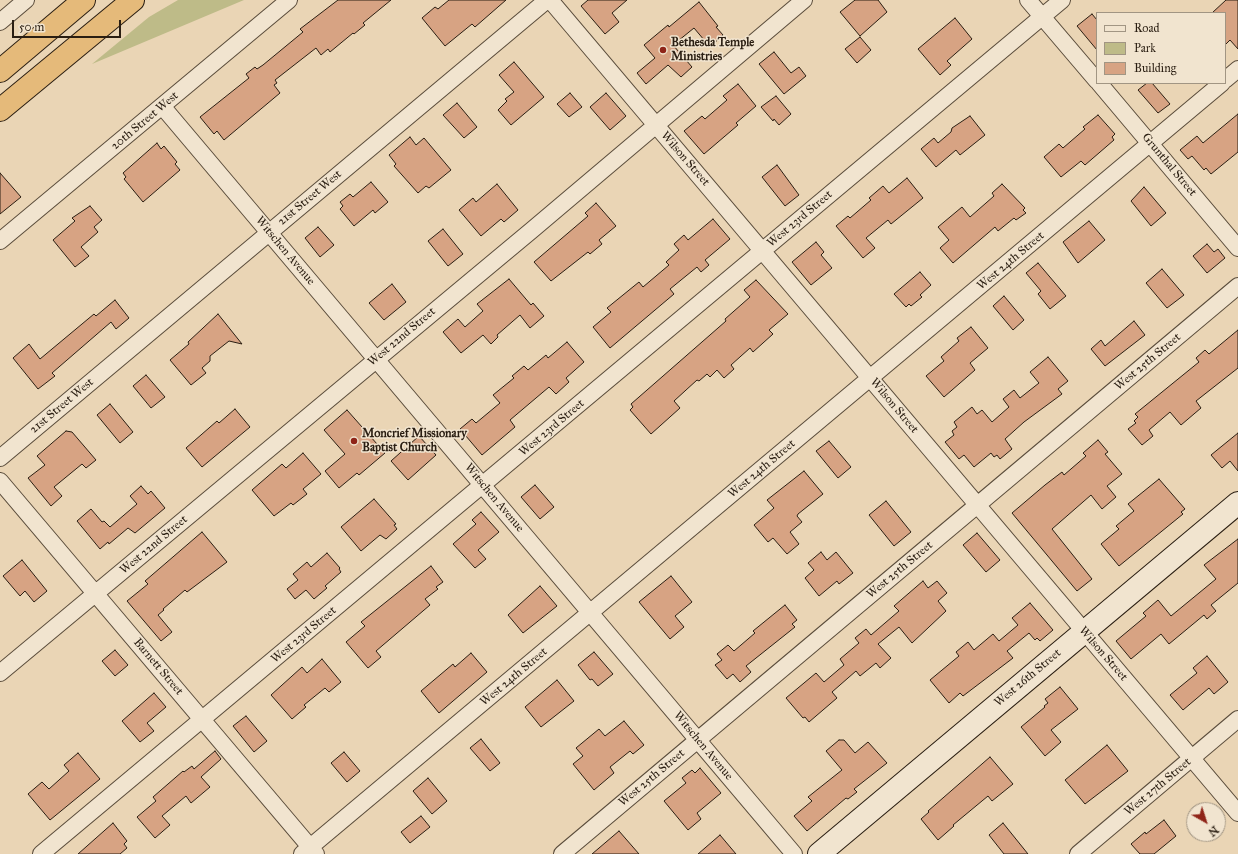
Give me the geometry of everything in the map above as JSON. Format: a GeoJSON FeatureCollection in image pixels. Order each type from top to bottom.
{"type":"FeatureCollection","features":[{"type":"Feature","properties":{"kind":"highway"},"geometry":{"type":"LineString","coordinates":[[0,71],[84,0]]}},
{"type":"Feature","properties":{"kind":"highway"},"geometry":{"type":"LineString","coordinates":[[0,110],[133,0]]}},
{"type":"Feature","properties":{"kind":"main road","name":"West 26th Street"},"geometry":{"type":"LineString","coordinates":[[819,854],[1238,503]]}},
{"type":"Feature","properties":{"kind":"street"},"geometry":{"type":"LineString","coordinates":[[0,22],[26,0]]}},
{"type":"Feature","properties":{"kind":"street","name":"20th Street West"},"geometry":{"type":"LineString","coordinates":[[0,242],[289,0]]}},
{"type":"Feature","properties":{"kind":"street","name":"21st Street West"},"geometry":{"type":"LineString","coordinates":[[0,458],[546,0]]}},
{"type":"Feature","properties":{"kind":"street","name":"Wilson Street"},"geometry":{"type":"LineString","coordinates":[[550,0],[1238,813]]}},
{"type":"Feature","properties":{"kind":"street","name":"West 22nd Street"},"geometry":{"type":"LineString","coordinates":[[0,673],[656,126],[804,0]]}},
{"type":"Feature","properties":{"kind":"street","name":"Grunthal Street"},"geometry":{"type":"LineString","coordinates":[[1028,0],[1096,80]]}},
{"type":"Feature","properties":{"kind":"street","name":"West 23rd Street"},"geometry":{"type":"LineString","coordinates":[[41,854],[483,486],[1062,0]]}},
{"type":"Feature","properties":{"kind":"street"},"geometry":{"type":"LineString","coordinates":[[1226,79],[1238,69]]}},
{"type":"Feature","properties":{"kind":"street","name":"Grunthal Street"},"geometry":{"type":"LineString","coordinates":[[1100,84],[1238,248]]}},
{"type":"Feature","properties":{"kind":"street","name":"West 24th Street"},"geometry":{"type":"LineString","coordinates":[[310,852],[591,612],[1221,84]]}},
{"type":"Feature","properties":{"kind":"street","name":"Witschen Avenue"},"geometry":{"type":"LineString","coordinates":[[162,106],[794,854]]}},
{"type":"Feature","properties":{"kind":"street","name":"West 25th Street"},"geometry":{"type":"LineString","coordinates":[[562,854],[1238,286]]}},
{"type":"Feature","properties":{"kind":"street","name":"Barnett Street"},"geometry":{"type":"LineString","coordinates":[[0,481],[202,720],[310,852]]}},
{"type":"Feature","properties":{"kind":"street","name":"West 27th Street"},"geometry":{"type":"LineString","coordinates":[[1078,854],[1238,719]]}},
{"type":"Feature","properties":{"kind":"green space"},"geometry":{"type":"Polygon","coordinates":[[[178,0],[244,0],[92,64],[149,17],[178,0]]]}},
{"type":"Feature","properties":{"kind":"building"},"geometry":{"type":"Polygon","coordinates":[[[338,0],[391,0],[363,23],[365,25],[330,52],[328,49],[321,55],[316,48],[275,80],[277,83],[274,85],[280,93],[224,140],[217,131],[214,134],[200,117],[249,78],[246,74],[255,67],[257,69],[263,65],[303,32],[300,29],[338,0]]]}},
{"type":"Feature","properties":{"kind":"building"},"geometry":{"type":"Polygon","coordinates":[[[449,0],[506,0],[475,27],[472,24],[445,46],[422,18],[435,7],[438,9],[449,0]]]}},
{"type":"Feature","properties":{"kind":"building"},"geometry":{"type":"Polygon","coordinates":[[[588,0],[627,0],[612,13],[619,22],[605,34],[581,6],[588,0]]]}},
{"type":"Feature","properties":{"kind":"building"},"geometry":{"type":"Polygon","coordinates":[[[855,0],[878,0],[887,12],[860,36],[840,12],[855,0]]]}},
{"type":"Feature","properties":{"kind":"building"},"geometry":{"type":"Polygon","coordinates":[[[1226,0],[1238,0],[1238,49],[1230,40],[1226,44],[1226,12],[1213,12],[1226,0]]]}},
{"type":"Feature","properties":{"kind":"building"},"geometry":{"type":"Polygon","coordinates":[[[699,2],[718,26],[716,27],[723,35],[710,47],[694,28],[673,45],[692,67],[681,77],[668,65],[646,84],[637,73],[655,58],[644,45],[668,25],[669,27],[699,2]]]}},
{"type":"Feature","properties":{"kind":"building"},"geometry":{"type":"Polygon","coordinates":[[[1092,14],[1096,19],[1096,49],[1077,26],[1092,14]]]}},
{"type":"Feature","properties":{"kind":"building"},"geometry":{"type":"Polygon","coordinates":[[[955,18],[972,39],[947,61],[951,65],[940,75],[918,49],[955,18]]]}},
{"type":"Feature","properties":{"kind":"building"},"geometry":{"type":"Polygon","coordinates":[[[860,37],[871,50],[857,63],[845,49],[860,37]]]}},
{"type":"Feature","properties":{"kind":"building"},"geometry":{"type":"Polygon","coordinates":[[[774,52],[791,73],[799,67],[806,76],[784,94],[759,64],[774,52]]]}},
{"type":"Feature","properties":{"kind":"building"},"geometry":{"type":"Polygon","coordinates":[[[514,62],[544,97],[511,125],[498,110],[507,101],[505,99],[514,92],[499,75],[514,62]]]}},
{"type":"Feature","properties":{"kind":"building"},"geometry":{"type":"Polygon","coordinates":[[[738,84],[756,106],[736,123],[738,125],[704,154],[684,131],[702,116],[705,119],[727,100],[723,96],[738,84]]]}},
{"type":"Feature","properties":{"kind":"building"},"geometry":{"type":"Polygon","coordinates":[[[1146,84],[1153,84],[1170,104],[1158,113],[1138,90],[1146,84]]]}},
{"type":"Feature","properties":{"kind":"building"},"geometry":{"type":"Polygon","coordinates":[[[570,93],[582,107],[569,117],[557,104],[570,93]]]}},
{"type":"Feature","properties":{"kind":"building"},"geometry":{"type":"Polygon","coordinates":[[[606,93],[626,116],[610,130],[590,107],[606,93]]]}},
{"type":"Feature","properties":{"kind":"building"},"geometry":{"type":"Polygon","coordinates":[[[776,96],[791,114],[779,125],[774,119],[773,121],[761,107],[776,96]]]}},
{"type":"Feature","properties":{"kind":"building"},"geometry":{"type":"Polygon","coordinates":[[[457,103],[477,127],[464,138],[443,115],[457,103]]]}},
{"type":"Feature","properties":{"kind":"building"},"geometry":{"type":"Polygon","coordinates":[[[1238,114],[1238,152],[1211,174],[1206,168],[1204,170],[1192,156],[1188,159],[1180,150],[1197,136],[1203,143],[1238,114]]]}},
{"type":"Feature","properties":{"kind":"building"},"geometry":{"type":"Polygon","coordinates":[[[1098,115],[1115,134],[1112,137],[1114,140],[1085,165],[1081,161],[1061,177],[1044,157],[1059,144],[1063,148],[1085,129],[1083,127],[1098,115]]]}},
{"type":"Feature","properties":{"kind":"building"},"geometry":{"type":"Polygon","coordinates":[[[970,116],[985,135],[960,155],[956,150],[936,167],[921,149],[934,138],[938,143],[951,132],[952,128],[970,116]]]}},
{"type":"Feature","properties":{"kind":"building"},"geometry":{"type":"Polygon","coordinates":[[[410,137],[416,145],[424,138],[451,170],[429,188],[426,186],[418,193],[394,166],[396,164],[389,155],[410,137]]]}},
{"type":"Feature","properties":{"kind":"building"},"geometry":{"type":"Polygon","coordinates":[[[157,143],[161,149],[164,146],[177,162],[175,164],[180,170],[143,202],[124,179],[126,177],[123,173],[157,143]]]}},
{"type":"Feature","properties":{"kind":"building"},"geometry":{"type":"Polygon","coordinates":[[[777,165],[799,195],[785,206],[762,177],[777,165]]]}},
{"type":"Feature","properties":{"kind":"building"},"geometry":{"type":"Polygon","coordinates":[[[0,173],[21,197],[0,214],[0,173]]]}},
{"type":"Feature","properties":{"kind":"building"},"geometry":{"type":"Polygon","coordinates":[[[907,178],[923,198],[891,224],[888,220],[866,238],[875,248],[863,258],[836,226],[848,216],[850,218],[871,200],[869,198],[883,186],[889,193],[907,178]]]}},
{"type":"Feature","properties":{"kind":"building"},"geometry":{"type":"Polygon","coordinates":[[[371,182],[388,202],[375,213],[373,210],[354,226],[340,209],[343,206],[340,202],[350,194],[353,197],[371,182]]]}},
{"type":"Feature","properties":{"kind":"building"},"geometry":{"type":"Polygon","coordinates":[[[497,184],[518,210],[504,222],[501,219],[481,236],[459,210],[473,198],[476,202],[497,184]]]}},
{"type":"Feature","properties":{"kind":"building"},"geometry":{"type":"Polygon","coordinates":[[[1002,184],[1025,208],[1023,210],[1026,213],[1016,220],[1014,218],[998,231],[995,227],[953,263],[940,248],[949,240],[938,227],[962,207],[970,217],[994,196],[992,193],[1002,184]]]}},
{"type":"Feature","properties":{"kind":"building"},"geometry":{"type":"Polygon","coordinates":[[[1144,187],[1166,213],[1151,226],[1131,201],[1144,187]]]}},
{"type":"Feature","properties":{"kind":"building"},"geometry":{"type":"Polygon","coordinates":[[[596,203],[616,226],[599,240],[602,244],[590,254],[588,252],[551,281],[534,262],[588,216],[585,213],[596,203]]]}},
{"type":"Feature","properties":{"kind":"building"},"geometry":{"type":"Polygon","coordinates":[[[90,206],[102,220],[94,227],[98,232],[81,247],[89,256],[75,267],[53,240],[75,221],[72,218],[90,206]]]}},
{"type":"Feature","properties":{"kind":"building"},"geometry":{"type":"Polygon","coordinates":[[[713,219],[730,239],[705,260],[709,265],[701,272],[697,267],[670,289],[674,294],[610,348],[593,327],[611,312],[607,308],[639,282],[643,287],[669,265],[666,262],[679,250],[674,244],[684,235],[688,240],[713,219]]]}},
{"type":"Feature","properties":{"kind":"building"},"geometry":{"type":"Polygon","coordinates":[[[1089,221],[1105,240],[1078,263],[1063,242],[1089,221]]]}},
{"type":"Feature","properties":{"kind":"building"},"geometry":{"type":"Polygon","coordinates":[[[318,227],[334,245],[320,257],[305,238],[318,227]]]}},
{"type":"Feature","properties":{"kind":"building"},"geometry":{"type":"Polygon","coordinates":[[[443,229],[463,254],[448,266],[428,241],[443,229]]]}},
{"type":"Feature","properties":{"kind":"building"},"geometry":{"type":"Polygon","coordinates":[[[816,242],[824,252],[821,255],[832,268],[811,285],[792,262],[816,242]]]}},
{"type":"Feature","properties":{"kind":"building"},"geometry":{"type":"Polygon","coordinates":[[[1207,244],[1214,252],[1218,249],[1225,258],[1207,273],[1193,256],[1207,244]]]}},
{"type":"Feature","properties":{"kind":"building"},"geometry":{"type":"Polygon","coordinates":[[[1038,263],[1066,296],[1050,309],[1038,294],[1041,291],[1026,273],[1038,263]]]}},
{"type":"Feature","properties":{"kind":"building"},"geometry":{"type":"Polygon","coordinates":[[[1162,269],[1184,295],[1167,308],[1146,283],[1162,269]]]}},
{"type":"Feature","properties":{"kind":"building"},"geometry":{"type":"Polygon","coordinates":[[[920,272],[931,285],[920,295],[922,297],[911,306],[909,304],[906,307],[894,294],[920,272]]]}},
{"type":"Feature","properties":{"kind":"building"},"geometry":{"type":"Polygon","coordinates":[[[509,279],[531,305],[533,303],[544,316],[530,328],[520,315],[497,335],[498,337],[491,344],[483,335],[461,353],[443,332],[458,319],[465,327],[483,311],[477,304],[509,279]]]}},
{"type":"Feature","properties":{"kind":"building"},"geometry":{"type":"Polygon","coordinates":[[[756,280],[788,314],[769,330],[773,334],[753,352],[750,348],[731,365],[734,369],[724,378],[717,370],[710,377],[707,374],[699,381],[697,380],[674,401],[680,408],[651,434],[630,410],[633,407],[631,404],[726,321],[725,319],[750,297],[744,290],[756,280]]]}},
{"type":"Feature","properties":{"kind":"building"},"geometry":{"type":"Polygon","coordinates":[[[392,284],[406,302],[384,320],[369,303],[392,284]]]}},
{"type":"Feature","properties":{"kind":"building"},"geometry":{"type":"Polygon","coordinates":[[[1004,296],[1024,320],[1013,330],[993,306],[1004,296]]]}},
{"type":"Feature","properties":{"kind":"building"},"geometry":{"type":"Polygon","coordinates":[[[115,300],[129,318],[116,329],[111,322],[52,373],[55,376],[38,389],[13,358],[29,344],[40,359],[94,314],[96,316],[115,300]]]}},
{"type":"Feature","properties":{"kind":"building"},"geometry":{"type":"Polygon","coordinates":[[[218,314],[242,344],[229,341],[210,356],[210,361],[202,368],[206,373],[191,385],[170,360],[189,344],[188,342],[218,314]]]}},
{"type":"Feature","properties":{"kind":"building"},"geometry":{"type":"Polygon","coordinates":[[[1134,321],[1145,335],[1105,366],[1091,349],[1101,340],[1105,346],[1134,321]]]}},
{"type":"Feature","properties":{"kind":"building"},"geometry":{"type":"Polygon","coordinates":[[[971,327],[988,348],[970,363],[975,370],[944,397],[926,376],[944,361],[941,357],[959,341],[957,338],[971,327]]]}},
{"type":"Feature","properties":{"kind":"building"},"geometry":{"type":"Polygon","coordinates":[[[1238,330],[1238,368],[1196,401],[1201,408],[1181,425],[1170,412],[1149,430],[1153,436],[1142,445],[1128,429],[1136,423],[1134,421],[1138,417],[1135,414],[1199,362],[1196,358],[1205,350],[1209,354],[1238,330]]]}},
{"type":"Feature","properties":{"kind":"building"},"geometry":{"type":"Polygon","coordinates":[[[567,342],[584,362],[566,378],[569,382],[556,394],[549,387],[510,420],[515,427],[482,455],[460,429],[472,419],[476,423],[500,403],[493,395],[514,378],[512,376],[524,366],[528,370],[546,355],[548,358],[567,342]]]}},
{"type":"Feature","properties":{"kind":"building"},"geometry":{"type":"Polygon","coordinates":[[[1048,357],[1068,381],[1058,389],[1062,394],[1024,422],[1005,439],[1012,449],[1000,459],[997,455],[994,457],[991,453],[974,467],[964,455],[959,459],[945,442],[954,435],[952,431],[957,427],[954,422],[972,407],[977,414],[982,410],[992,422],[1009,407],[1003,399],[1014,390],[1020,398],[1039,383],[1030,372],[1048,357]]]}},
{"type":"Feature","properties":{"kind":"building"},"geometry":{"type":"Polygon","coordinates":[[[146,375],[165,397],[151,408],[133,386],[146,375]]]}},
{"type":"Feature","properties":{"kind":"building"},"geometry":{"type":"Polygon","coordinates":[[[110,404],[133,432],[120,443],[97,415],[110,404]]]}},
{"type":"Feature","properties":{"kind":"building"},"geometry":{"type":"Polygon","coordinates":[[[235,409],[250,427],[202,467],[186,448],[217,421],[219,423],[235,409]]]}},
{"type":"Feature","properties":{"kind":"building","name":"Moncrief Missionary Baptist Church"},"geometry":{"type":"Polygon","coordinates":[[[347,410],[385,453],[359,475],[357,473],[339,488],[325,471],[345,454],[324,430],[347,410]]]}},
{"type":"Feature","properties":{"kind":"building"},"geometry":{"type":"Polygon","coordinates":[[[66,431],[72,432],[96,460],[86,468],[82,464],[54,487],[62,496],[51,506],[28,478],[45,465],[37,456],[66,431]]]}},
{"type":"Feature","properties":{"kind":"building"},"geometry":{"type":"Polygon","coordinates":[[[1238,433],[1238,471],[1230,461],[1222,468],[1211,455],[1238,433]]]}},
{"type":"Feature","properties":{"kind":"building"},"geometry":{"type":"Polygon","coordinates":[[[419,436],[436,455],[408,480],[391,461],[419,436]]]}},
{"type":"Feature","properties":{"kind":"building"},"geometry":{"type":"Polygon","coordinates":[[[1098,440],[1108,452],[1105,454],[1122,474],[1107,486],[1116,497],[1102,509],[1091,495],[1052,529],[1092,579],[1077,591],[1012,513],[1062,472],[1064,475],[1086,456],[1083,453],[1098,440]]]}},
{"type":"Feature","properties":{"kind":"building"},"geometry":{"type":"Polygon","coordinates":[[[829,441],[851,467],[838,478],[816,451],[829,441]]]}},
{"type":"Feature","properties":{"kind":"building"},"geometry":{"type":"Polygon","coordinates":[[[303,453],[321,474],[303,489],[307,494],[293,505],[291,503],[274,516],[252,490],[282,464],[286,468],[303,453]]]}},
{"type":"Feature","properties":{"kind":"building"},"geometry":{"type":"Polygon","coordinates":[[[804,471],[823,494],[798,514],[797,516],[802,522],[790,532],[799,544],[787,554],[773,538],[768,542],[754,525],[774,508],[767,500],[804,471]]]}},
{"type":"Feature","properties":{"kind":"building"},"geometry":{"type":"Polygon","coordinates":[[[1159,479],[1185,509],[1181,512],[1183,514],[1119,566],[1101,544],[1119,529],[1116,526],[1134,511],[1128,504],[1159,479]]]}},
{"type":"Feature","properties":{"kind":"building"},"geometry":{"type":"Polygon","coordinates":[[[535,485],[554,507],[540,519],[521,497],[535,485]]]}},
{"type":"Feature","properties":{"kind":"building"},"geometry":{"type":"Polygon","coordinates":[[[141,486],[148,494],[151,491],[165,508],[135,533],[128,528],[109,544],[108,542],[100,549],[77,521],[91,509],[102,522],[104,521],[110,527],[137,504],[130,496],[141,486]]]}},
{"type":"Feature","properties":{"kind":"building"},"geometry":{"type":"Polygon","coordinates":[[[374,499],[396,524],[394,525],[397,529],[386,539],[380,535],[361,551],[341,527],[374,499]]]}},
{"type":"Feature","properties":{"kind":"building"},"geometry":{"type":"Polygon","coordinates":[[[886,501],[911,532],[894,546],[869,515],[886,501]]]}},
{"type":"Feature","properties":{"kind":"building"},"geometry":{"type":"Polygon","coordinates":[[[481,512],[499,532],[478,550],[486,559],[475,568],[453,544],[476,524],[472,520],[481,512]]]}},
{"type":"Feature","properties":{"kind":"building"},"geometry":{"type":"Polygon","coordinates":[[[202,532],[227,562],[187,592],[185,590],[163,609],[164,610],[158,615],[172,632],[161,641],[127,601],[148,584],[145,581],[202,532]]]}},
{"type":"Feature","properties":{"kind":"building"},"geometry":{"type":"Polygon","coordinates":[[[977,533],[1000,560],[986,572],[963,545],[977,533]]]}},
{"type":"Feature","properties":{"kind":"building"},"geometry":{"type":"Polygon","coordinates":[[[1238,539],[1238,583],[1211,605],[1216,611],[1207,619],[1204,615],[1169,644],[1161,634],[1131,659],[1116,641],[1146,616],[1143,613],[1158,600],[1171,616],[1216,579],[1204,565],[1238,539]]]}},
{"type":"Feature","properties":{"kind":"building"},"geometry":{"type":"Polygon","coordinates":[[[821,552],[827,560],[836,552],[853,573],[839,584],[837,581],[819,596],[805,578],[814,570],[808,563],[821,552]]]}},
{"type":"Feature","properties":{"kind":"building"},"geometry":{"type":"Polygon","coordinates":[[[327,553],[340,568],[339,569],[341,572],[325,586],[327,588],[314,599],[306,590],[295,599],[287,589],[298,580],[293,574],[307,562],[311,567],[327,553]]]}},
{"type":"Feature","properties":{"kind":"building"},"geometry":{"type":"Polygon","coordinates":[[[22,560],[47,591],[34,602],[25,591],[20,596],[3,576],[22,560]]]}},
{"type":"Feature","properties":{"kind":"building"},"geometry":{"type":"Polygon","coordinates":[[[431,566],[443,582],[436,587],[438,589],[425,599],[430,605],[376,651],[381,657],[368,668],[346,642],[365,626],[361,622],[431,566]]]}},
{"type":"Feature","properties":{"kind":"building"},"geometry":{"type":"Polygon","coordinates":[[[671,576],[692,602],[675,616],[684,627],[670,639],[639,602],[671,576]]]}},
{"type":"Feature","properties":{"kind":"building"},"geometry":{"type":"Polygon","coordinates":[[[923,581],[928,588],[937,581],[947,593],[938,601],[946,611],[912,643],[899,627],[878,644],[891,658],[880,668],[876,663],[860,676],[856,671],[832,692],[837,698],[809,722],[805,717],[803,718],[786,698],[816,673],[824,682],[844,665],[840,659],[859,643],[855,638],[866,629],[871,635],[899,611],[894,606],[923,581]]]}},
{"type":"Feature","properties":{"kind":"building"},"geometry":{"type":"Polygon","coordinates":[[[540,586],[557,606],[523,633],[508,615],[540,586]]]}},
{"type":"Feature","properties":{"kind":"building"},"geometry":{"type":"Polygon","coordinates":[[[1030,603],[1053,630],[1040,641],[1037,638],[1035,640],[1029,633],[1007,651],[1013,658],[963,696],[960,693],[949,703],[930,680],[959,656],[956,652],[968,642],[974,650],[993,634],[999,641],[1018,625],[1012,618],[1030,603]]]}},
{"type":"Feature","properties":{"kind":"building"},"geometry":{"type":"Polygon","coordinates":[[[785,605],[797,620],[792,624],[795,627],[746,666],[751,672],[740,682],[733,674],[727,679],[715,665],[722,660],[717,654],[728,645],[734,651],[755,633],[753,631],[785,605]]]}},
{"type":"Feature","properties":{"kind":"building"},"geometry":{"type":"Polygon","coordinates":[[[115,650],[128,665],[115,676],[102,661],[115,650]]]}},
{"type":"Feature","properties":{"kind":"building"},"geometry":{"type":"Polygon","coordinates":[[[594,652],[613,674],[598,686],[592,679],[590,680],[578,665],[594,652]]]}},
{"type":"Feature","properties":{"kind":"building"},"geometry":{"type":"Polygon","coordinates":[[[471,653],[487,672],[439,713],[421,691],[453,664],[455,667],[471,653]]]}},
{"type":"Feature","properties":{"kind":"building"},"geometry":{"type":"Polygon","coordinates":[[[1207,656],[1228,682],[1214,694],[1209,688],[1183,710],[1170,695],[1197,673],[1193,668],[1207,656]]]}},
{"type":"Feature","properties":{"kind":"building"},"geometry":{"type":"Polygon","coordinates":[[[322,659],[341,682],[329,692],[325,688],[304,705],[306,707],[292,719],[271,695],[302,667],[307,673],[322,659]]]}},
{"type":"Feature","properties":{"kind":"building"},"geometry":{"type":"Polygon","coordinates":[[[557,680],[574,701],[541,727],[525,707],[557,680]]]}},
{"type":"Feature","properties":{"kind":"building"},"geometry":{"type":"Polygon","coordinates":[[[1060,687],[1078,709],[1051,730],[1061,742],[1045,756],[1021,727],[1045,707],[1044,706],[1048,703],[1045,699],[1060,687]]]}},
{"type":"Feature","properties":{"kind":"building"},"geometry":{"type":"Polygon","coordinates":[[[154,693],[166,707],[147,723],[154,731],[140,742],[122,721],[154,693]]]}},
{"type":"Feature","properties":{"kind":"building"},"geometry":{"type":"Polygon","coordinates":[[[246,716],[267,741],[254,752],[233,726],[246,716]]]}},
{"type":"Feature","properties":{"kind":"building"},"geometry":{"type":"Polygon","coordinates":[[[624,721],[644,745],[633,754],[630,751],[610,767],[614,773],[594,790],[573,764],[583,756],[576,748],[599,729],[605,736],[624,721]]]}},
{"type":"Feature","properties":{"kind":"building"},"geometry":{"type":"Polygon","coordinates":[[[481,739],[500,763],[490,771],[470,748],[481,739]]]}},
{"type":"Feature","properties":{"kind":"building"},"geometry":{"type":"Polygon","coordinates":[[[839,740],[844,740],[855,753],[868,742],[887,763],[854,789],[857,792],[848,799],[846,798],[807,831],[794,816],[812,801],[808,797],[842,770],[826,751],[839,740]]]}},
{"type":"Feature","properties":{"kind":"building"},"geometry":{"type":"Polygon","coordinates":[[[1107,745],[1128,771],[1085,804],[1065,780],[1107,745]]]}},
{"type":"Feature","properties":{"kind":"building"},"geometry":{"type":"Polygon","coordinates":[[[215,751],[221,759],[201,777],[210,787],[191,803],[186,796],[162,816],[170,825],[155,838],[137,817],[156,801],[153,797],[183,771],[184,772],[192,766],[194,769],[215,751]]]}},
{"type":"Feature","properties":{"kind":"building"},"geometry":{"type":"Polygon","coordinates":[[[344,752],[360,771],[347,782],[331,763],[344,752]]]}},
{"type":"Feature","properties":{"kind":"building"},"geometry":{"type":"Polygon","coordinates":[[[78,753],[100,779],[50,820],[28,794],[42,782],[49,789],[69,771],[64,765],[78,753]]]}},
{"type":"Feature","properties":{"kind":"building"},"geometry":{"type":"Polygon","coordinates":[[[990,757],[1013,784],[992,801],[988,796],[953,825],[954,826],[938,840],[921,819],[929,812],[928,811],[990,757]]]}},
{"type":"Feature","properties":{"kind":"building"},"geometry":{"type":"Polygon","coordinates":[[[700,768],[721,793],[697,813],[701,819],[688,830],[664,801],[686,783],[682,778],[692,770],[695,773],[700,768]]]}},
{"type":"Feature","properties":{"kind":"building"},"geometry":{"type":"Polygon","coordinates":[[[428,778],[447,801],[432,814],[413,791],[428,778]]]}},
{"type":"Feature","properties":{"kind":"building"},"geometry":{"type":"Polygon","coordinates":[[[421,816],[430,827],[410,843],[401,832],[421,816]]]}},
{"type":"Feature","properties":{"kind":"building"},"geometry":{"type":"Polygon","coordinates":[[[1164,820],[1176,836],[1154,854],[1140,854],[1131,844],[1145,832],[1146,834],[1164,820]]]}},
{"type":"Feature","properties":{"kind":"building"},"geometry":{"type":"Polygon","coordinates":[[[113,823],[127,841],[124,844],[127,848],[120,854],[78,854],[113,823]]]}},
{"type":"Feature","properties":{"kind":"building"},"geometry":{"type":"Polygon","coordinates":[[[1003,823],[1028,854],[1004,854],[989,835],[1003,823]]]}},
{"type":"Feature","properties":{"kind":"building"},"geometry":{"type":"Polygon","coordinates":[[[619,831],[639,854],[592,854],[619,831]]]}},
{"type":"Feature","properties":{"kind":"building"},"geometry":{"type":"Polygon","coordinates":[[[720,835],[736,854],[698,854],[720,835]]]}},
{"type":"Feature","properties":{"kind":"place","name":"Bethesda Temple Ministries"},"geometry":{"type":"Point","coordinates":[663,50]}},
{"type":"Feature","properties":{"kind":"place","name":"Moncrief Missionary Baptist Church"},"geometry":{"type":"Point","coordinates":[354,441]}}]}
